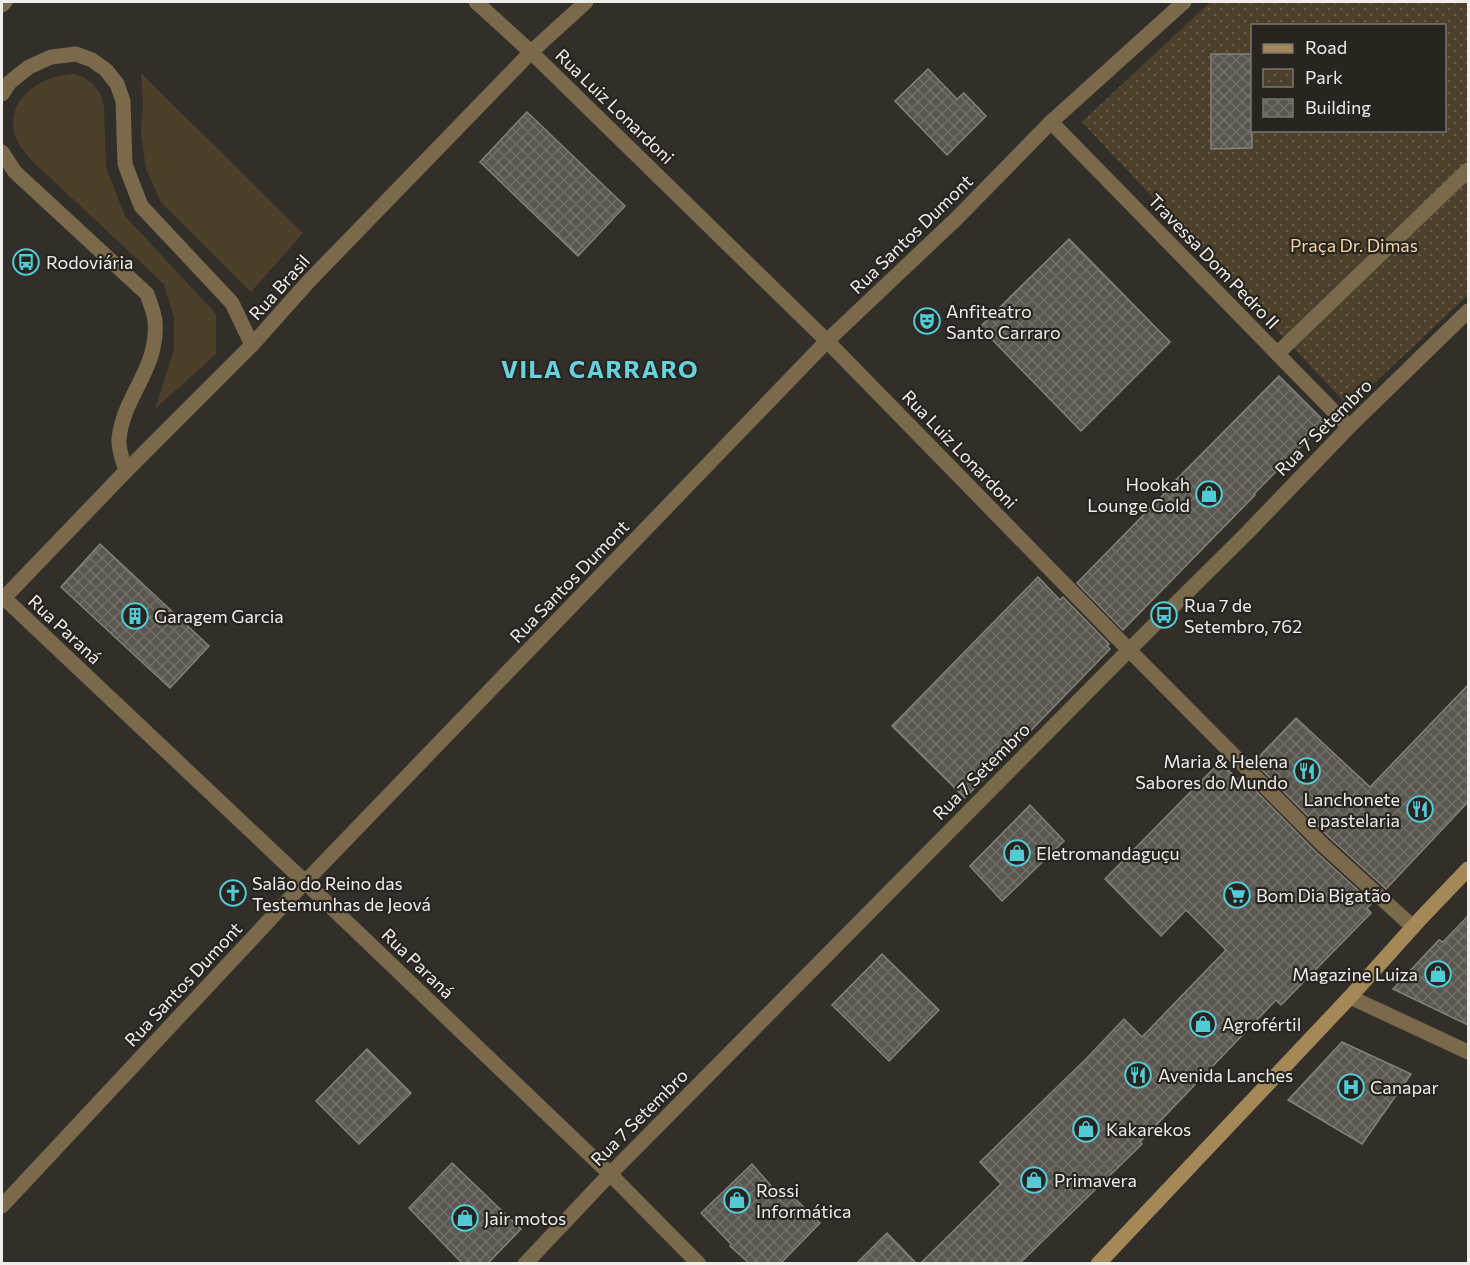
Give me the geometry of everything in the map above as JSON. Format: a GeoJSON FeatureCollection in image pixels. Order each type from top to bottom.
{"type":"FeatureCollection","features":[{"type":"Feature","properties":{"kind":"main road"},"geometry":{"type":"LineString","coordinates":[[1098,1263],[1468,869]]}},
{"type":"Feature","properties":{"kind":"street"},"geometry":{"type":"LineString","coordinates":[[2,5],[5,2]]}},
{"type":"Feature","properties":{"kind":"street","name":"Rua Luiz Lonardoni"},"geometry":{"type":"LineString","coordinates":[[476,2],[531,52],[827,341],[1323,845],[1413,927]]}},
{"type":"Feature","properties":{"kind":"street","name":"Rua Brasil"},"geometry":{"type":"LineString","coordinates":[[2,598],[252,345],[309,281],[531,52],[586,2]]}},
{"type":"Feature","properties":{"kind":"street","name":"Rua Santos Dumont"},"geometry":{"type":"LineString","coordinates":[[2,1206],[305,882],[827,341],[957,218],[1051,122],[1184,2]]}},
{"type":"Feature","properties":{"kind":"street"},"geometry":{"type":"LineString","coordinates":[[2,93],[10,82],[29,67],[51,57],[76,54],[92,60],[106,70],[117,84],[123,101],[125,164],[141,206],[232,303],[252,345]]}},
{"type":"Feature","properties":{"kind":"street","name":"Travessa Dom Pedro II"},"geometry":{"type":"LineString","coordinates":[[1051,122],[1348,427]]}},
{"type":"Feature","properties":{"kind":"street"},"geometry":{"type":"LineString","coordinates":[[2,152],[15,172],[147,294],[155,320],[154,346],[146,371],[123,417],[118,442],[126,471]]}},
{"type":"Feature","properties":{"kind":"street"},"geometry":{"type":"LineString","coordinates":[[1278,353],[1468,170]]}},
{"type":"Feature","properties":{"kind":"street","name":"Rua 7 Setembro"},"geometry":{"type":"LineString","coordinates":[[525,1263],[610,1174],[1247,533],[1348,427],[1468,311]]}},
{"type":"Feature","properties":{"kind":"street","name":"Rua Paraná"},"geometry":{"type":"LineString","coordinates":[[2,598],[305,882],[610,1174],[699,1263]]}},
{"type":"Feature","properties":{"kind":"street"},"geometry":{"type":"LineString","coordinates":[[1350,997],[1468,1052]]}},
{"type":"Feature","properties":{"kind":"green space","name":"Praça Dr. Dimas"},"geometry":{"type":"Polygon","coordinates":[[[1210,2],[1468,2],[1468,295],[1349,407],[1082,122],[1210,2]]]}},
{"type":"Feature","properties":{"kind":"green space"},"geometry":{"type":"Polygon","coordinates":[[[141,73],[303,233],[251,292],[161,202],[146,169],[141,133],[143,104],[141,73]]]}},
{"type":"Feature","properties":{"kind":"green space"},"geometry":{"type":"Polygon","coordinates":[[[74,74],[93,84],[104,105],[106,168],[125,216],[216,314],[216,354],[155,409],[174,350],[174,317],[164,284],[30,159],[19,144],[14,132],[15,111],[26,94],[44,81],[57,76],[74,74]]]}},
{"type":"Feature","properties":{"kind":"building"},"geometry":{"type":"Polygon","coordinates":[[[1211,54],[1251,54],[1252,148],[1211,149],[1211,54]]]}},
{"type":"Feature","properties":{"kind":"building"},"geometry":{"type":"Polygon","coordinates":[[[928,69],[957,99],[964,93],[986,116],[947,155],[895,101],[928,69]]]}},
{"type":"Feature","properties":{"kind":"building"},"geometry":{"type":"Polygon","coordinates":[[[527,112],[625,206],[578,256],[480,162],[527,112]]]}},
{"type":"Feature","properties":{"kind":"building"},"geometry":{"type":"Polygon","coordinates":[[[1069,239],[1170,342],[1081,431],[980,327],[1069,239]]]}},
{"type":"Feature","properties":{"kind":"building"},"geometry":{"type":"Polygon","coordinates":[[[1279,376],[1325,422],[1123,630],[1077,583],[1279,376]]]}},
{"type":"Feature","properties":{"kind":"building","name":"Garagem Garcia"},"geometry":{"type":"Polygon","coordinates":[[[100,544],[209,646],[170,688],[61,587],[100,544]]]}},
{"type":"Feature","properties":{"kind":"building"},"geometry":{"type":"Polygon","coordinates":[[[1038,577],[1060,600],[1063,597],[1109,644],[1107,646],[1110,649],[965,798],[892,726],[1038,577]]]}},
{"type":"Feature","properties":{"kind":"building"},"geometry":{"type":"Polygon","coordinates":[[[1468,685],[1468,802],[1386,889],[1330,838],[1254,762],[1296,718],[1370,787],[1468,685]]]}},
{"type":"Feature","properties":{"kind":"building"},"geometry":{"type":"Polygon","coordinates":[[[1220,762],[1238,780],[1241,776],[1316,852],[1372,903],[1367,908],[1371,913],[1281,1005],[1276,1000],[1140,1142],[1142,1144],[1020,1263],[921,1263],[1001,1184],[980,1162],[1124,1019],[1142,1037],[1226,950],[1186,910],[1161,936],[1105,879],[1220,762]]]}},
{"type":"Feature","properties":{"kind":"building","name":"Eletromandaguçu"},"geometry":{"type":"Polygon","coordinates":[[[1030,805],[1064,841],[1002,901],[970,866],[1030,805]]]}},
{"type":"Feature","properties":{"kind":"building","name":"Magazine Luiza"},"geometry":{"type":"Polygon","coordinates":[[[1468,916],[1468,1025],[1393,989],[1439,940],[1443,942],[1468,916]]]}},
{"type":"Feature","properties":{"kind":"building"},"geometry":{"type":"Polygon","coordinates":[[[882,954],[939,1010],[889,1061],[832,1005],[882,954]]]}},
{"type":"Feature","properties":{"kind":"building","name":"Canapar"},"geometry":{"type":"Polygon","coordinates":[[[1342,1042],[1411,1074],[1362,1144],[1288,1100],[1342,1042]]]}},
{"type":"Feature","properties":{"kind":"building"},"geometry":{"type":"Polygon","coordinates":[[[367,1049],[411,1093],[359,1144],[316,1101],[367,1049]]]}},
{"type":"Feature","properties":{"kind":"building","name":"Jair motos"},"geometry":{"type":"Polygon","coordinates":[[[452,1163],[521,1229],[488,1263],[462,1263],[409,1208],[452,1163]]]}},
{"type":"Feature","properties":{"kind":"building"},"geometry":{"type":"Polygon","coordinates":[[[752,1164],[779,1195],[785,1189],[820,1223],[781,1263],[749,1263],[730,1246],[731,1244],[701,1213],[752,1164]]]}},
{"type":"Feature","properties":{"kind":"building"},"geometry":{"type":"Polygon","coordinates":[[[887,1233],[916,1263],[857,1263],[887,1233]]]}},
{"type":"Feature","properties":{"kind":"place","name":"Rodoviária"},"geometry":{"type":"Point","coordinates":[26,262]}},
{"type":"Feature","properties":{"kind":"place","name":"Anfiteatro Santo Carraro"},"geometry":{"type":"Point","coordinates":[927,321]}},
{"type":"Feature","properties":{"kind":"place","name":"Hookah Lounge Gold"},"geometry":{"type":"Point","coordinates":[1209,494]}},
{"type":"Feature","properties":{"kind":"place","name":"Rua 7 de Setembro, 762"},"geometry":{"type":"Point","coordinates":[1164,615]}},
{"type":"Feature","properties":{"kind":"place","name":"Garagem Garcia"},"geometry":{"type":"Point","coordinates":[135,616]}},
{"type":"Feature","properties":{"kind":"place","name":"Maria & Helena Sabores do Mundo"},"geometry":{"type":"Point","coordinates":[1307,771]}},
{"type":"Feature","properties":{"kind":"place","name":"Lanchonete e pastelaria"},"geometry":{"type":"Point","coordinates":[1420,809]}},
{"type":"Feature","properties":{"kind":"place","name":"Eletromandaguçu"},"geometry":{"type":"Point","coordinates":[1017,853]}},
{"type":"Feature","properties":{"kind":"place","name":"Salão do Reino das Testemunhas de Jeová"},"geometry":{"type":"Point","coordinates":[233,893]}},
{"type":"Feature","properties":{"kind":"place","name":"Bom Dia Bigatão"},"geometry":{"type":"Point","coordinates":[1237,895]}},
{"type":"Feature","properties":{"kind":"place","name":"Magazine Luiza"},"geometry":{"type":"Point","coordinates":[1438,974]}},
{"type":"Feature","properties":{"kind":"place","name":"Agrofértil"},"geometry":{"type":"Point","coordinates":[1203,1024]}},
{"type":"Feature","properties":{"kind":"place","name":"Avenida Lanches"},"geometry":{"type":"Point","coordinates":[1138,1075]}},
{"type":"Feature","properties":{"kind":"place","name":"Canapar"},"geometry":{"type":"Point","coordinates":[1351,1087]}},
{"type":"Feature","properties":{"kind":"place","name":"Kakarekos"},"geometry":{"type":"Point","coordinates":[1086,1129]}},
{"type":"Feature","properties":{"kind":"place","name":"Primavera"},"geometry":{"type":"Point","coordinates":[1034,1180]}},
{"type":"Feature","properties":{"kind":"place","name":"Rossi Informática"},"geometry":{"type":"Point","coordinates":[737,1200]}},
{"type":"Feature","properties":{"kind":"place","name":"Jair motos"},"geometry":{"type":"Point","coordinates":[465,1218]}},
{"type":"Feature","properties":{"kind":"district","name":"VILA CARRARO"},"geometry":{"type":"Point","coordinates":[600,368]}}]}
